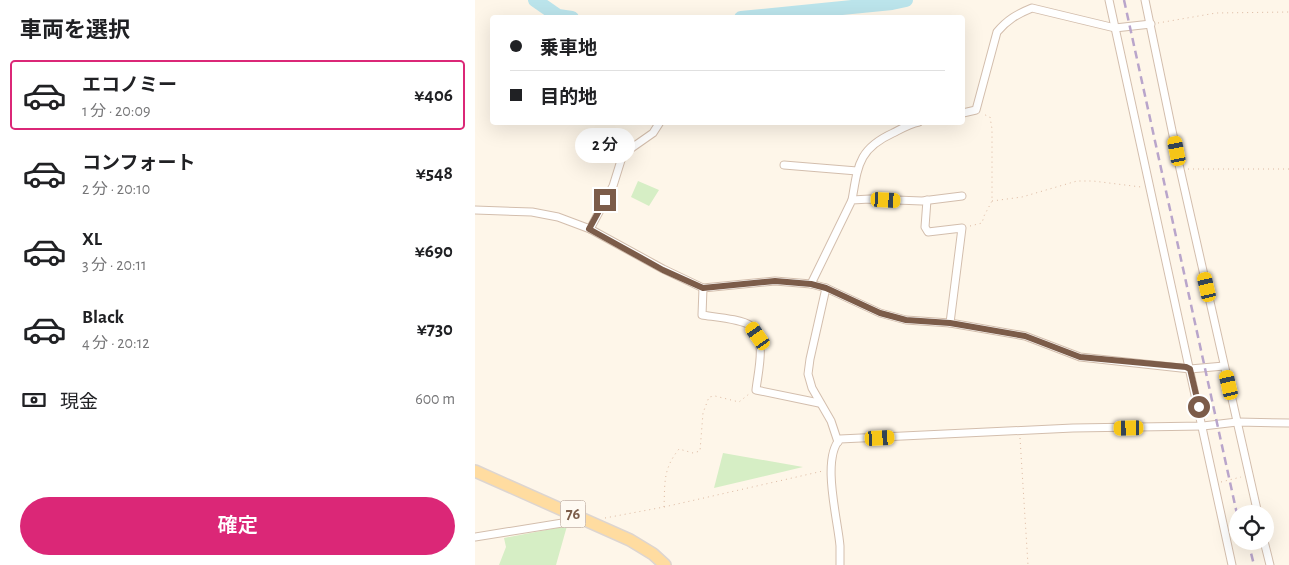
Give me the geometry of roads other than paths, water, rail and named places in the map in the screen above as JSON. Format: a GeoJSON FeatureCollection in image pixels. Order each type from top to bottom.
{"type":"FeatureCollection","features":[{"type":"Feature","properties":{"kind":"main road","name":"76"},"geometry":{"type":"LineString","coordinates":[[475,471],[630,540],[653,554],[665,565]]}},
{"type":"Feature","properties":{"kind":"street"},"geometry":{"type":"LineString","coordinates":[[1109,0],[1232,565]]}},
{"type":"Feature","properties":{"kind":"street"},"geometry":{"type":"LineString","coordinates":[[1145,0],[1180,169],[1256,505]]}},
{"type":"Feature","properties":{"kind":"street"},"geometry":{"type":"LineString","coordinates":[[965,113],[976,110],[997,32],[1005,22],[1019,13],[1032,8],[1115,28],[1151,24]]}},
{"type":"Feature","properties":{"kind":"street"},"geometry":{"type":"LineString","coordinates":[[589,229],[613,186],[623,154],[653,133],[658,125]]}},
{"type":"Feature","properties":{"kind":"street"},"geometry":{"type":"LineString","coordinates":[[811,284],[852,200],[861,160],[870,146],[889,134],[912,125]]}},
{"type":"Feature","properties":{"kind":"street"},"geometry":{"type":"LineString","coordinates":[[784,165],[857,171]]}},
{"type":"Feature","properties":{"kind":"street"},"geometry":{"type":"LineString","coordinates":[[852,200],[927,200],[962,196]]}},
{"type":"Feature","properties":{"kind":"street"},"geometry":{"type":"LineString","coordinates":[[927,200],[925,228],[928,232],[962,228],[950,323]]}},
{"type":"Feature","properties":{"kind":"street"},"geometry":{"type":"LineString","coordinates":[[475,210],[532,212],[557,217],[589,229],[663,270],[703,288],[766,281],[811,284],[826,288],[880,313],[906,320],[950,323],[1025,336],[1080,357],[1190,369],[1224,366]]}},
{"type":"Feature","properties":{"kind":"street"},"geometry":{"type":"LineString","coordinates":[[703,288],[702,315],[751,326],[758,336],[760,349],[756,390],[819,402]]}},
{"type":"Feature","properties":{"kind":"street"},"geometry":{"type":"LineString","coordinates":[[826,288],[808,374],[812,388],[831,421],[838,442]]}},
{"type":"Feature","properties":{"kind":"street"},"geometry":{"type":"LineString","coordinates":[[840,565],[840,546],[831,469],[833,452],[840,440],[1073,428],[1203,426],[1237,422],[1289,423]]}},
{"type":"Feature","properties":{"kind":"street"},"geometry":{"type":"LineString","coordinates":[[475,537],[585,519]]}},
{"type":"Feature","properties":{"kind":"street"},"geometry":{"type":"LineString","coordinates":[[1266,550],[1270,565]]}},
{"type":"Feature","properties":{"kind":"waterway"},"geometry":{"type":"LineString","coordinates":[[535,0],[557,15]]}},
{"type":"Feature","properties":{"kind":"waterway"},"geometry":{"type":"LineString","coordinates":[[771,15],[906,0]]}},
{"type":"Feature","properties":{"kind":"railway"},"geometry":{"type":"LineString","coordinates":[[1124,0],[1235,505]]}},
{"type":"Feature","properties":{"kind":"railway"},"geometry":{"type":"LineString","coordinates":[[1250,550],[1254,565]]}}]}
